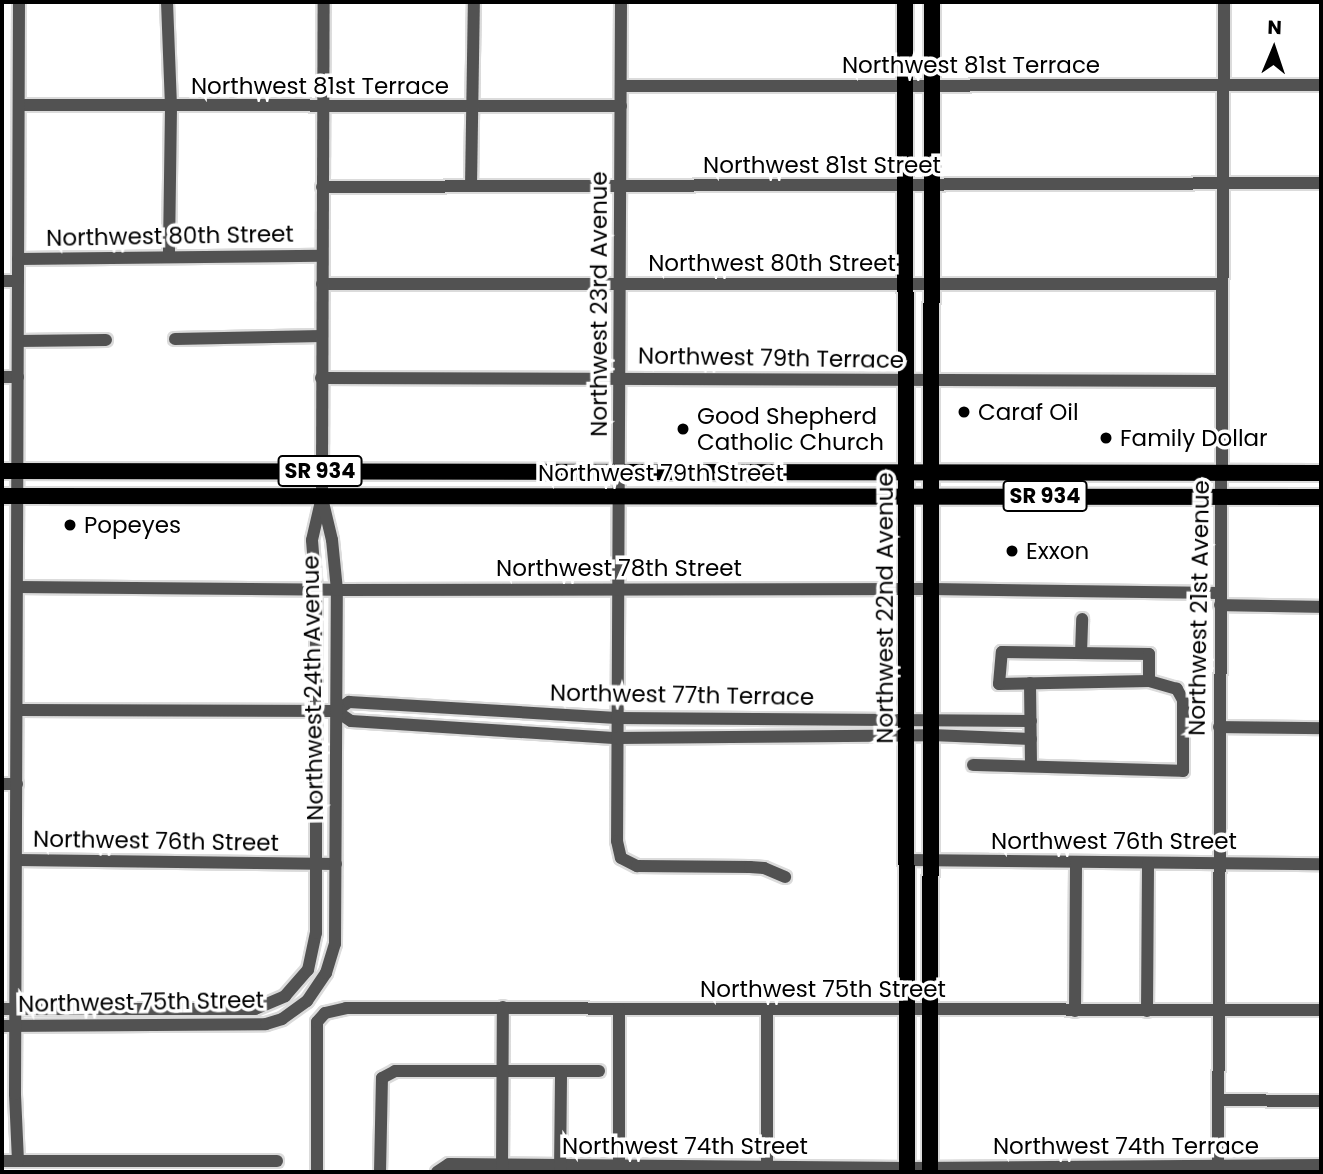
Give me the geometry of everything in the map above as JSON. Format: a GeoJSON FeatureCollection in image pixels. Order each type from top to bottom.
{"type":"FeatureCollection","features":[{"type":"Feature","properties":{"kind":"main road","name":"Northwest 22nd Avenue"},"geometry":{"type":"LineString","coordinates":[[905,2],[908,473],[907,1170]]}},
{"type":"Feature","properties":{"kind":"main road","name":"Northwest 22nd Avenue"},"geometry":{"type":"LineString","coordinates":[[930,1170],[932,2]]}},
{"type":"Feature","properties":{"kind":"main road","name":"Northwest 79th Street"},"geometry":{"type":"LineString","coordinates":[[2,471],[1321,473]]}},
{"type":"Feature","properties":{"kind":"main road"},"geometry":{"type":"LineString","coordinates":[[171,471],[171,497]]}},
{"type":"Feature","properties":{"kind":"main road"},"geometry":{"type":"LineString","coordinates":[[472,472],[472,497]]}},
{"type":"Feature","properties":{"kind":"main road"},"geometry":{"type":"LineString","coordinates":[[710,496],[757,488],[770,481],[776,473]]}},
{"type":"Feature","properties":{"kind":"main road"},"geometry":{"type":"LineString","coordinates":[[1060,474],[1062,496]]}},
{"type":"Feature","properties":{"kind":"main road","name":"Northwest 79th Street"},"geometry":{"type":"LineString","coordinates":[[2,496],[1321,497]]}},
{"type":"Feature","properties":{"kind":"street"},"geometry":{"type":"LineString","coordinates":[[18,1161],[19,2]]}},
{"type":"Feature","properties":{"kind":"street"},"geometry":{"type":"LineString","coordinates":[[167,2],[171,107],[169,256]]}},
{"type":"Feature","properties":{"kind":"street","name":"Northwest 24th Avenue"},"geometry":{"type":"LineString","coordinates":[[282,1019],[307,1001],[326,973],[335,944],[337,590],[332,540],[322,498],[324,2]]}},
{"type":"Feature","properties":{"kind":"street"},"geometry":{"type":"LineString","coordinates":[[471,186],[474,2]]}},
{"type":"Feature","properties":{"kind":"street","name":"Northwest 23rd Avenue"},"geometry":{"type":"LineString","coordinates":[[621,2],[621,496],[617,841],[621,858],[638,866],[764,868],[785,877]]}},
{"type":"Feature","properties":{"kind":"street","name":"Northwest 21st Avenue"},"geometry":{"type":"LineString","coordinates":[[1218,1170],[1224,2]]}},
{"type":"Feature","properties":{"kind":"street","name":"Northwest 81st Terrace"},"geometry":{"type":"LineString","coordinates":[[621,86],[1321,85]]}},
{"type":"Feature","properties":{"kind":"street","name":"Northwest 81st Terrace"},"geometry":{"type":"LineString","coordinates":[[20,105],[473,108],[621,106]]}},
{"type":"Feature","properties":{"kind":"street","name":"Northwest 81st Street"},"geometry":{"type":"LineString","coordinates":[[322,187],[1321,183]]}},
{"type":"Feature","properties":{"kind":"street","name":"Northwest 80th Street"},"geometry":{"type":"LineString","coordinates":[[18,259],[322,256]]}},
{"type":"Feature","properties":{"kind":"street"},"geometry":{"type":"LineString","coordinates":[[2,281],[18,281]]}},
{"type":"Feature","properties":{"kind":"street","name":"Northwest 80th Street"},"geometry":{"type":"LineString","coordinates":[[322,284],[1222,284]]}},
{"type":"Feature","properties":{"kind":"street"},"geometry":{"type":"LineString","coordinates":[[176,339],[322,336]]}},
{"type":"Feature","properties":{"kind":"street"},"geometry":{"type":"LineString","coordinates":[[18,341],[106,340]]}},
{"type":"Feature","properties":{"kind":"street"},"geometry":{"type":"LineString","coordinates":[[2,377],[18,377]]}},
{"type":"Feature","properties":{"kind":"street","name":"Northwest 79th Terrace"},"geometry":{"type":"LineString","coordinates":[[321,378],[1221,381]]}},
{"type":"Feature","properties":{"kind":"street","name":"Northwest 75th Street"},"geometry":{"type":"LineString","coordinates":[[2,1009],[254,1009],[285,996],[298,985],[313,955],[317,711],[316,590],[312,540],[322,498]]}},
{"type":"Feature","properties":{"kind":"street","name":"Northwest 78th Street"},"geometry":{"type":"LineString","coordinates":[[17,587],[316,590],[1065,590],[1321,607]]}},
{"type":"Feature","properties":{"kind":"street"},"geometry":{"type":"LineString","coordinates":[[1081,653],[1082,619]]}},
{"type":"Feature","properties":{"kind":"street"},"geometry":{"type":"LineString","coordinates":[[973,765],[1183,771],[1183,700],[1177,689],[1149,681],[999,684],[1002,652],[1149,654],[1149,681]]}},
{"type":"Feature","properties":{"kind":"street"},"geometry":{"type":"LineString","coordinates":[[1030,683],[1031,766]]}},
{"type":"Feature","properties":{"kind":"street","name":"Northwest 77th Terrace"},"geometry":{"type":"LineString","coordinates":[[336,711],[349,702],[617,718],[907,729]]}},
{"type":"Feature","properties":{"kind":"street"},"geometry":{"type":"LineString","coordinates":[[472,729],[473,709]]}},
{"type":"Feature","properties":{"kind":"street","name":"Northwest 77th Terrace"},"geometry":{"type":"LineString","coordinates":[[18,710],[336,711],[351,721],[617,738],[907,729],[1031,721]]}},
{"type":"Feature","properties":{"kind":"street"},"geometry":{"type":"LineString","coordinates":[[564,735],[565,715]]}},
{"type":"Feature","properties":{"kind":"street","name":"Northwest 77th Terrace"},"geometry":{"type":"LineString","coordinates":[[931,727],[1031,738]]}},
{"type":"Feature","properties":{"kind":"street"},"geometry":{"type":"LineString","coordinates":[[1219,727],[1321,728]]}},
{"type":"Feature","properties":{"kind":"street"},"geometry":{"type":"LineString","coordinates":[[2,784],[17,784]]}},
{"type":"Feature","properties":{"kind":"street","name":"Northwest 76th Street"},"geometry":{"type":"LineString","coordinates":[[17,860],[336,864]]}},
{"type":"Feature","properties":{"kind":"street","name":"Northwest 76th Street"},"geometry":{"type":"LineString","coordinates":[[907,860],[1321,864]]}},
{"type":"Feature","properties":{"kind":"street"},"geometry":{"type":"LineString","coordinates":[[1075,1011],[1076,862]]}},
{"type":"Feature","properties":{"kind":"street"},"geometry":{"type":"LineString","coordinates":[[1147,1010],[1148,863]]}},
{"type":"Feature","properties":{"kind":"street"},"geometry":{"type":"LineString","coordinates":[[502,1168],[503,1007]]}},
{"type":"Feature","properties":{"kind":"street","name":"Northwest 75th Street"},"geometry":{"type":"LineString","coordinates":[[317,1172],[317,1022],[325,1013],[346,1008],[503,1007],[767,1011],[1321,1010]]}},
{"type":"Feature","properties":{"kind":"street"},"geometry":{"type":"LineString","coordinates":[[619,1009],[619,1170]]}},
{"type":"Feature","properties":{"kind":"street"},"geometry":{"type":"LineString","coordinates":[[103,1010],[103,1026]]}},
{"type":"Feature","properties":{"kind":"street"},"geometry":{"type":"LineString","coordinates":[[180,1010],[180,1026]]}},
{"type":"Feature","properties":{"kind":"street"},"geometry":{"type":"LineString","coordinates":[[767,1011],[767,1170]]}},
{"type":"Feature","properties":{"kind":"street","name":"Northwest 75th Street"},"geometry":{"type":"LineString","coordinates":[[2,1026],[249,1026],[282,1019]]}},
{"type":"Feature","properties":{"kind":"street"},"geometry":{"type":"LineString","coordinates":[[380,1172],[382,1079],[395,1071],[599,1071]]}},
{"type":"Feature","properties":{"kind":"street"},"geometry":{"type":"LineString","coordinates":[[560,1169],[561,1071]]}},
{"type":"Feature","properties":{"kind":"street","name":"Northwest 74th Terrace"},"geometry":{"type":"LineString","coordinates":[[1218,1100],[1321,1101]]}},
{"type":"Feature","properties":{"kind":"street"},"geometry":{"type":"LineString","coordinates":[[2,1161],[278,1161]]}},
{"type":"Feature","properties":{"kind":"street","name":"Northwest 74th Street"},"geometry":{"type":"LineString","coordinates":[[438,1170],[449,1164],[502,1168],[619,1170],[930,1170]]}},
{"type":"Feature","properties":{"kind":"street","name":"Northwest 74th Terrace"},"geometry":{"type":"LineString","coordinates":[[930,1170],[1218,1170],[1321,1165]]}},
{"type":"Feature","properties":{"kind":"place","name":"Caraf Oil"},"geometry":{"type":"Point","coordinates":[964,412]}},
{"type":"Feature","properties":{"kind":"place","name":"Good Shepherd Catholic Church"},"geometry":{"type":"Point","coordinates":[683,429]}},
{"type":"Feature","properties":{"kind":"place","name":"Family Dollar"},"geometry":{"type":"Point","coordinates":[1106,438]}},
{"type":"Feature","properties":{"kind":"place","name":"Popeyes"},"geometry":{"type":"Point","coordinates":[70,525]}},
{"type":"Feature","properties":{"kind":"place","name":"Exxon"},"geometry":{"type":"Point","coordinates":[1012,551]}}]}
